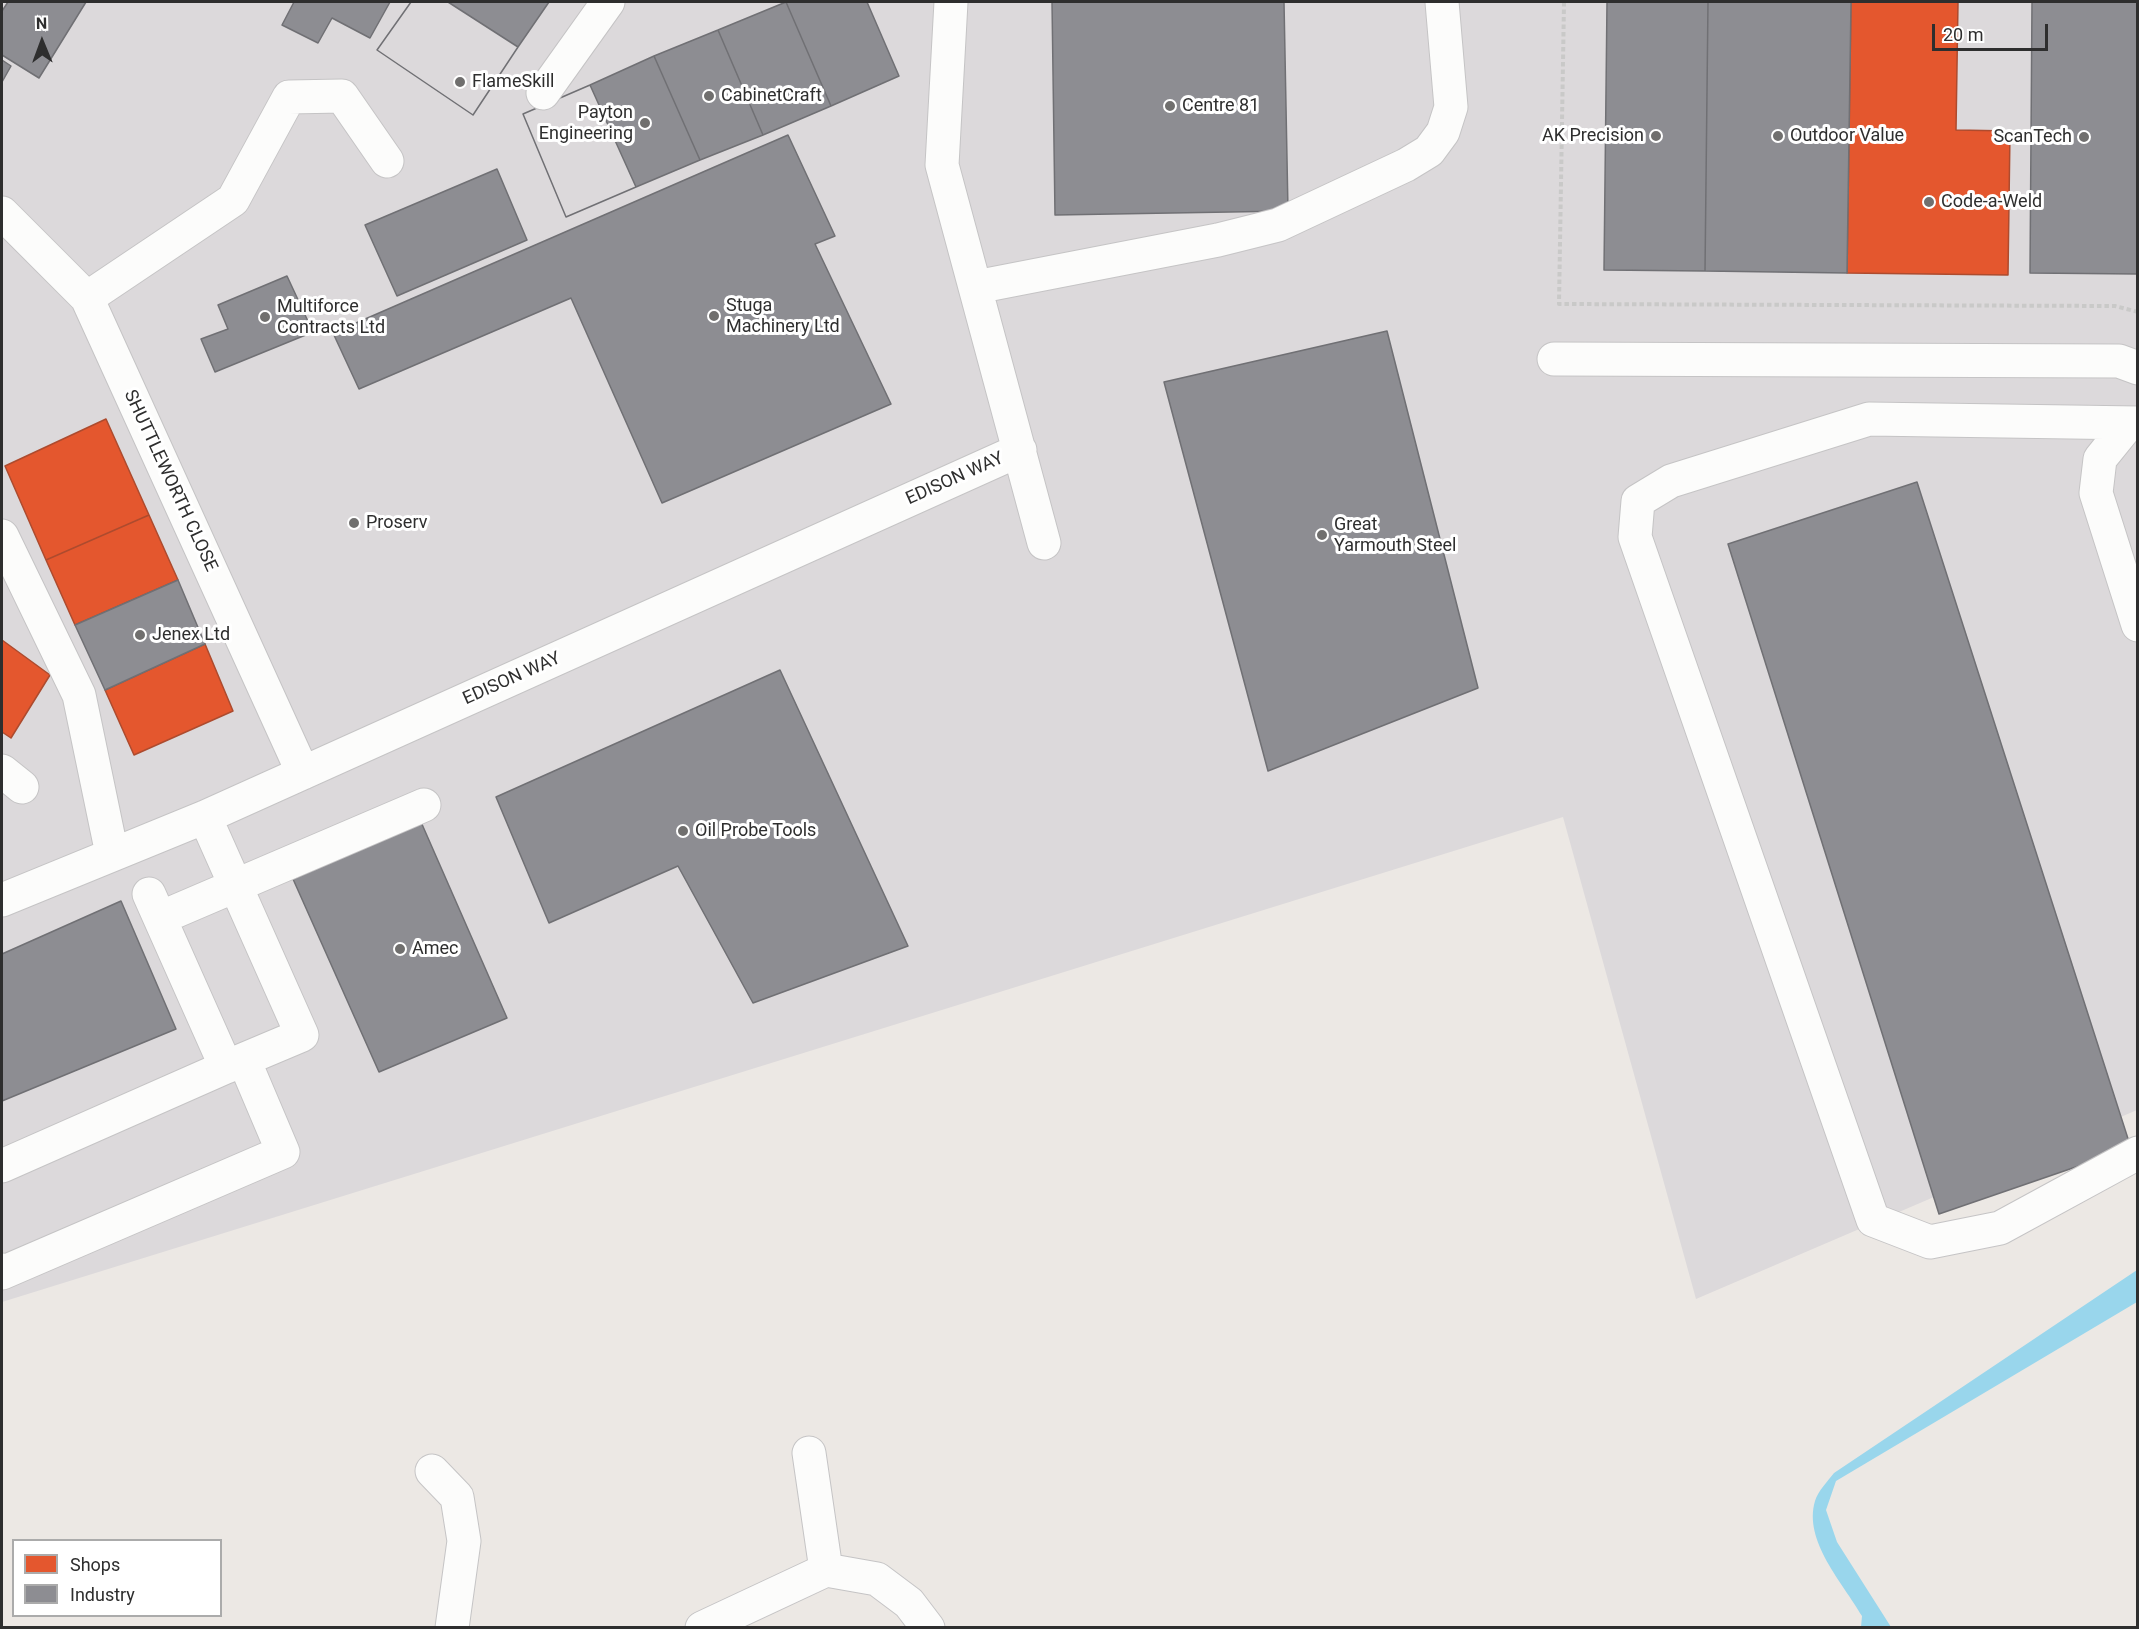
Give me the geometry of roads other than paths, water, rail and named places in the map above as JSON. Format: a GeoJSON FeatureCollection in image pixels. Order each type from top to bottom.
{"type":"FeatureCollection","features":[{"type":"Feature","properties":{"kind":"street"},"geometry":{"type":"LineString","coordinates":[[543,93],[608,2]]}},
{"type":"Feature","properties":{"kind":"street","name":"EDISON WAY"},"geometry":{"type":"LineString","coordinates":[[951,2],[942,165],[1044,543]]}},
{"type":"Feature","properties":{"kind":"street"},"geometry":{"type":"LineString","coordinates":[[976,287],[1218,240],[1278,225],[1413,161],[1429,151],[1443,132],[1450,107],[1442,2]]}},
{"type":"Feature","properties":{"kind":"street"},"geometry":{"type":"LineString","coordinates":[[87,298],[233,200],[289,97],[342,96],[387,161]]}},
{"type":"Feature","properties":{"kind":"street","name":"SHUTTLEWORTH CLOSE"},"geometry":{"type":"LineString","coordinates":[[2,213],[87,298],[303,773]]}},
{"type":"Feature","properties":{"kind":"street"},"geometry":{"type":"LineString","coordinates":[[1554,359],[2119,361],[2138,368]]}},
{"type":"Feature","properties":{"kind":"street"},"geometry":{"type":"LineString","coordinates":[[2133,423],[1869,419],[1671,481],[1638,501],[1635,537],[1873,1220],[1930,1242],[2000,1228],[2138,1153]]}},
{"type":"Feature","properties":{"kind":"street"},"geometry":{"type":"LineString","coordinates":[[2133,423],[2100,459],[2096,493],[2138,626]]}},
{"type":"Feature","properties":{"kind":"street","name":"EDISON WAY"},"geometry":{"type":"LineString","coordinates":[[2,900],[205,817],[1020,450]]}},
{"type":"Feature","properties":{"kind":"street"},"geometry":{"type":"LineString","coordinates":[[2,536],[79,694],[112,854]]}},
{"type":"Feature","properties":{"kind":"street"},"geometry":{"type":"LineString","coordinates":[[2,1270],[2,1273],[283,1152],[235,1064],[155,906],[237,886],[424,806]]}},
{"type":"Feature","properties":{"kind":"street"},"geometry":{"type":"LineString","coordinates":[[2,1166],[302,1035],[205,817]]}},
{"type":"Feature","properties":{"kind":"street"},"geometry":{"type":"LineString","coordinates":[[809,1453],[826,1570]]}},
{"type":"Feature","properties":{"kind":"street"},"geometry":{"type":"LineString","coordinates":[[432,1471],[457,1497],[464,1541],[452,1628]]}},
{"type":"Feature","properties":{"kind":"street"},"geometry":{"type":"LineString","coordinates":[[702,1628],[826,1570],[877,1579],[909,1603],[928,1628]]}},
{"type":"Feature","properties":{"kind":"water"},"geometry":{"type":"Polygon","coordinates":[[[2137,1270],[2137,1302],[1836,1481],[1826,1510],[1837,1542],[1891,1627],[1861,1627],[1862,1616],[1827,1561],[1815,1531],[1813,1516],[1815,1501],[1823,1486],[1834,1473],[2137,1270]]]}},
{"type":"Feature","properties":{"kind":"place","name":"FlameSkill"},"geometry":{"type":"Point","coordinates":[460,82]}},
{"type":"Feature","properties":{"kind":"place","name":"CabinetCraft"},"geometry":{"type":"Point","coordinates":[709,96]}},
{"type":"Feature","properties":{"kind":"place","name":"Centre 81"},"geometry":{"type":"Point","coordinates":[1170,106]}},
{"type":"Feature","properties":{"kind":"place","name":"Payton Engineering"},"geometry":{"type":"Point","coordinates":[645,123]}},
{"type":"Feature","properties":{"kind":"place","name":"AK Precision"},"geometry":{"type":"Point","coordinates":[1656,136]}},
{"type":"Feature","properties":{"kind":"place","name":"Outdoor Value"},"geometry":{"type":"Point","coordinates":[1778,136]}},
{"type":"Feature","properties":{"kind":"place","name":"ScanTech"},"geometry":{"type":"Point","coordinates":[2084,137]}},
{"type":"Feature","properties":{"kind":"place","name":"Code-a-Weld"},"geometry":{"type":"Point","coordinates":[1929,202]}},
{"type":"Feature","properties":{"kind":"place","name":"Stuga Machinery Ltd"},"geometry":{"type":"Point","coordinates":[714,316]}},
{"type":"Feature","properties":{"kind":"place","name":"Multiforce Contracts Ltd"},"geometry":{"type":"Point","coordinates":[265,317]}},
{"type":"Feature","properties":{"kind":"place","name":"Proserv"},"geometry":{"type":"Point","coordinates":[354,523]}},
{"type":"Feature","properties":{"kind":"place","name":"Great Yarmouth Steel"},"geometry":{"type":"Point","coordinates":[1322,535]}},
{"type":"Feature","properties":{"kind":"place","name":"Jenex Ltd"},"geometry":{"type":"Point","coordinates":[140,635]}},
{"type":"Feature","properties":{"kind":"place","name":"Oil Probe Tools"},"geometry":{"type":"Point","coordinates":[683,831]}},
{"type":"Feature","properties":{"kind":"place","name":"Amec"},"geometry":{"type":"Point","coordinates":[400,949]}}]}
